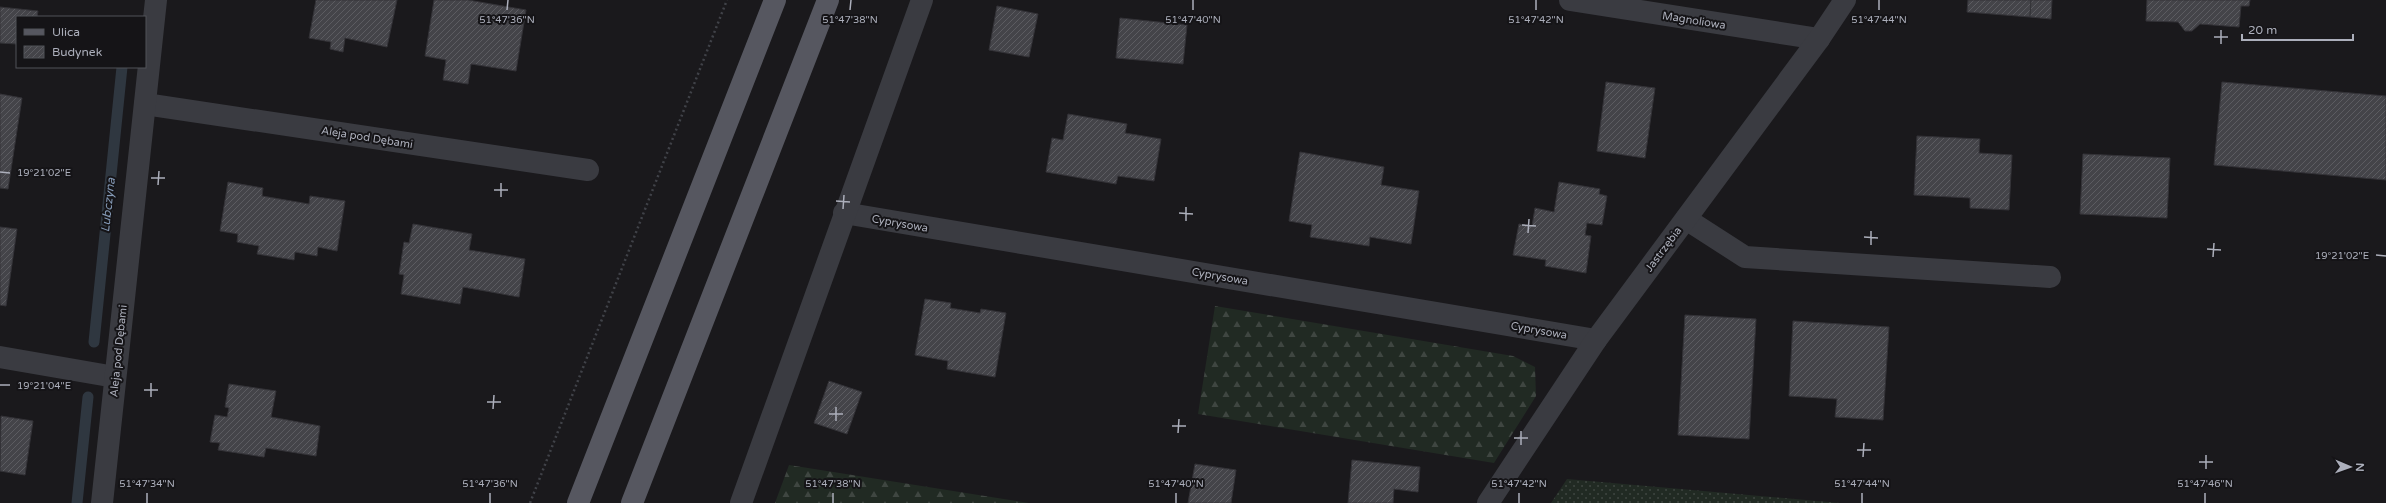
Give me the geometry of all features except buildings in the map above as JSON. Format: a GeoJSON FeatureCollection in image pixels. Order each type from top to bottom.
{"type":"FeatureCollection","features":[{"type":"Feature","properties":{"kind":"main road"},"geometry":{"type":"LineString","coordinates":[[578,503],[775,0]]}},
{"type":"Feature","properties":{"kind":"main road"},"geometry":{"type":"LineString","coordinates":[[632,503],[828,0]]}},
{"type":"Feature","properties":{"kind":"street","name":"Aleja pod Dębami"},"geometry":{"type":"LineString","coordinates":[[102,503],[156,0]]}},
{"type":"Feature","properties":{"kind":"street"},"geometry":{"type":"LineString","coordinates":[[741,503],[844,213],[922,0]]}},
{"type":"Feature","properties":{"kind":"street","name":"Magnoliowa"},"geometry":{"type":"LineString","coordinates":[[1570,0],[1819,39]]}},
{"type":"Feature","properties":{"kind":"street","name":"Jastrzębia"},"geometry":{"type":"LineString","coordinates":[[1488,503],[1596,340],[1819,39],[1845,0]]}},
{"type":"Feature","properties":{"kind":"street","name":"Aleja pod Dębami"},"geometry":{"type":"LineString","coordinates":[[145,104],[588,170]]}},
{"type":"Feature","properties":{"kind":"street","name":"Cyprysowa"},"geometry":{"type":"LineString","coordinates":[[844,213],[1596,340]]}},
{"type":"Feature","properties":{"kind":"street"},"geometry":{"type":"LineString","coordinates":[[1686,219],[1745,257],[2050,277]]}},
{"type":"Feature","properties":{"kind":"street"},"geometry":{"type":"LineString","coordinates":[[0,357],[115,377]]}},
{"type":"Feature","properties":{"kind":"path"},"geometry":{"type":"LineString","coordinates":[[530,503],[727,0]]}},
{"type":"Feature","properties":{"kind":"green space"},"geometry":{"type":"Polygon","coordinates":[[[1215,306],[1513,356],[1535,367],[1536,396],[1494,463],[1198,414],[1215,306]]]}},
{"type":"Feature","properties":{"kind":"green space"},"geometry":{"type":"Polygon","coordinates":[[[789,465],[1029,503],[775,503],[789,465]]]}},
{"type":"Feature","properties":{"kind":"green space"},"geometry":{"type":"Polygon","coordinates":[[[1567,479],[1840,503],[1551,503],[1567,479]]]}},
{"type":"Feature","properties":{"kind":"waterway","name":"Lubczyna"},"geometry":{"type":"LineString","coordinates":[[94,342],[122,68]]}},
{"type":"Feature","properties":{"kind":"waterway","name":"Lubczyna"},"geometry":{"type":"LineString","coordinates":[[77,503],[88,397]]}}]}
